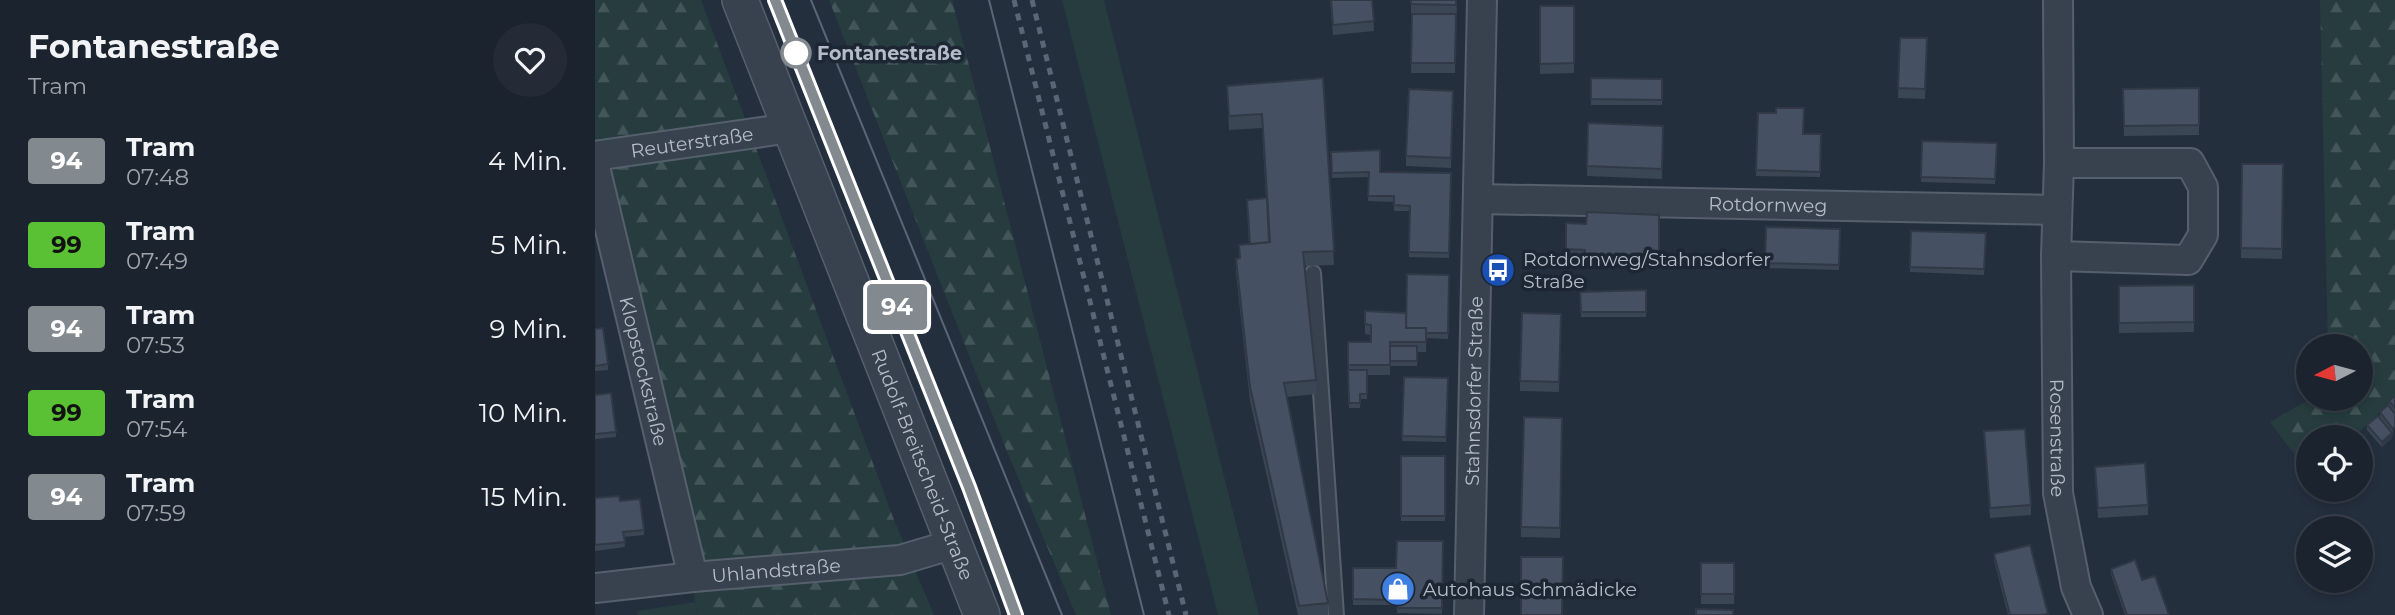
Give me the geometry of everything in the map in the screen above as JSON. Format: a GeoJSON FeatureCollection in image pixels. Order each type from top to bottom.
{"type":"FeatureCollection","features":[{"type":"Feature","properties":{"kind":"street","name":"Rudolf-Breitscheid-Straße"},"geometry":{"type":"LineString","coordinates":[[740,0],[982,615]]}},
{"type":"Feature","properties":{"kind":"street","name":"Stahnsdorfer Straße"},"geometry":{"type":"LineString","coordinates":[[1469,615],[1482,0]]}},
{"type":"Feature","properties":{"kind":"street","name":"Rosenstraße"},"geometry":{"type":"LineString","coordinates":[[2058,0],[2058,493],[2076,587],[2088,615]]}},
{"type":"Feature","properties":{"kind":"street","name":"Reuterstraße"},"geometry":{"type":"LineString","coordinates":[[595,156],[790,128]]}},
{"type":"Feature","properties":{"kind":"street"},"geometry":{"type":"LineString","coordinates":[[2056,256],[2187,260],[2203,235],[2203,187],[2190,163],[2059,163]]}},
{"type":"Feature","properties":{"kind":"street","name":"Klopstockstraße"},"geometry":{"type":"LineString","coordinates":[[595,167],[693,577]]}},
{"type":"Feature","properties":{"kind":"street","name":"Rotdornweg"},"geometry":{"type":"LineString","coordinates":[[1479,199],[2057,210]]}},
{"type":"Feature","properties":{"kind":"street","name":"Uhlandstraße"},"geometry":{"type":"LineString","coordinates":[[595,588],[900,560],[954,544]]}},
{"type":"Feature","properties":{"kind":"lane"},"geometry":{"type":"LineString","coordinates":[[1313,273],[1336,615]]}},
{"type":"Feature","properties":{"kind":"green space"},"geometry":{"type":"Polygon","coordinates":[[[595,0],[701,0],[894,520],[934,615],[699,615],[693,577],[595,167],[595,0]]]}},
{"type":"Feature","properties":{"kind":"green space"},"geometry":{"type":"Polygon","coordinates":[[[829,0],[952,0],[1111,615],[1076,615],[1006,449],[829,0]]]}},
{"type":"Feature","properties":{"kind":"green space"},"geometry":{"type":"Polygon","coordinates":[[[1062,0],[1104,0],[1259,615],[1218,615],[1062,0]]]}},
{"type":"Feature","properties":{"kind":"green space"},"geometry":{"type":"Polygon","coordinates":[[[2320,0],[2395,0],[2395,398],[2366,425],[2296,425],[2296,456],[2270,422],[2296,407],[2296,411],[2373,411],[2373,334],[2328,334],[2320,0]]]}},
{"type":"Feature","properties":{"kind":"green space"},"geometry":{"type":"Polygon","coordinates":[[[695,602],[699,615],[638,615],[637,611],[695,602]]]}},
{"type":"Feature","properties":{"kind":"building"},"geometry":{"type":"Polygon","coordinates":[[[1331,0],[1372,0],[1374,21],[1333,25],[1331,0]]]}},
{"type":"Feature","properties":{"kind":"building"},"geometry":{"type":"Polygon","coordinates":[[[1411,0],[1456,0],[1456,5],[1411,4],[1411,0]]]}},
{"type":"Feature","properties":{"kind":"building"},"geometry":{"type":"Polygon","coordinates":[[[1540,6],[1574,6],[1574,63],[1540,64],[1540,6]]]}},
{"type":"Feature","properties":{"kind":"building"},"geometry":{"type":"Polygon","coordinates":[[[1412,14],[1456,14],[1455,63],[1411,63],[1412,14]]]}},
{"type":"Feature","properties":{"kind":"building"},"geometry":{"type":"Polygon","coordinates":[[[1900,38],[1927,38],[1925,89],[1898,88],[1900,38]]]}},
{"type":"Feature","properties":{"kind":"building"},"geometry":{"type":"Polygon","coordinates":[[[1323,78],[1334,251],[1303,252],[1316,380],[1284,383],[1328,603],[1299,606],[1250,387],[1236,259],[1240,258],[1239,245],[1270,242],[1262,114],[1229,116],[1227,86],[1323,78]]]}},
{"type":"Feature","properties":{"kind":"building"},"geometry":{"type":"Polygon","coordinates":[[[1591,78],[1662,79],[1662,100],[1591,99],[1591,78]]]}},
{"type":"Feature","properties":{"kind":"building"},"geometry":{"type":"Polygon","coordinates":[[[2199,88],[2199,125],[2124,126],[2123,89],[2199,88]]]}},
{"type":"Feature","properties":{"kind":"building"},"geometry":{"type":"Polygon","coordinates":[[[1409,89],[1453,91],[1451,158],[1406,156],[1409,89]]]}},
{"type":"Feature","properties":{"kind":"building"},"geometry":{"type":"Polygon","coordinates":[[[1776,108],[1804,108],[1803,134],[1821,134],[1820,172],[1756,170],[1758,113],[1776,113],[1776,108]]]}},
{"type":"Feature","properties":{"kind":"building"},"geometry":{"type":"Polygon","coordinates":[[[1588,123],[1663,126],[1662,169],[1587,166],[1588,123]]]}},
{"type":"Feature","properties":{"kind":"building"},"geometry":{"type":"Polygon","coordinates":[[[1922,141],[1997,143],[1995,179],[1921,177],[1922,141]]]}},
{"type":"Feature","properties":{"kind":"building"},"geometry":{"type":"Polygon","coordinates":[[[1380,150],[1380,172],[1451,173],[1449,253],[1409,252],[1410,206],[1394,205],[1394,196],[1368,196],[1369,172],[1332,173],[1331,152],[1380,150]]]}},
{"type":"Feature","properties":{"kind":"building"},"geometry":{"type":"Polygon","coordinates":[[[2242,164],[2283,164],[2282,249],[2241,248],[2242,164]]]}},
{"type":"Feature","properties":{"kind":"building"},"geometry":{"type":"Polygon","coordinates":[[[1267,198],[1269,242],[1250,244],[1247,200],[1267,198]]]}},
{"type":"Feature","properties":{"kind":"building"},"geometry":{"type":"Polygon","coordinates":[[[1587,212],[1659,215],[1659,258],[1585,256],[1585,250],[1566,249],[1566,223],[1586,224],[1587,212]]]}},
{"type":"Feature","properties":{"kind":"building"},"geometry":{"type":"Polygon","coordinates":[[[1766,227],[1840,229],[1839,265],[1765,263],[1766,227]]]}},
{"type":"Feature","properties":{"kind":"building"},"geometry":{"type":"Polygon","coordinates":[[[1911,231],[1986,233],[1984,269],[1910,267],[1911,231]]]}},
{"type":"Feature","properties":{"kind":"building"},"geometry":{"type":"Polygon","coordinates":[[[1407,274],[1449,275],[1448,333],[1426,333],[1426,328],[1406,328],[1407,274]]]}},
{"type":"Feature","properties":{"kind":"building"},"geometry":{"type":"Polygon","coordinates":[[[2194,285],[2194,322],[2119,323],[2119,286],[2194,285]]]}},
{"type":"Feature","properties":{"kind":"building"},"geometry":{"type":"Polygon","coordinates":[[[1646,290],[1646,312],[1581,312],[1580,292],[1646,290]]]}},
{"type":"Feature","properties":{"kind":"building"},"geometry":{"type":"Polygon","coordinates":[[[1365,311],[1406,313],[1406,328],[1426,328],[1426,342],[1390,342],[1390,365],[1348,365],[1348,342],[1371,342],[1371,325],[1365,324],[1365,311]]]}},
{"type":"Feature","properties":{"kind":"building"},"geometry":{"type":"Polygon","coordinates":[[[1522,313],[1561,314],[1559,382],[1520,381],[1522,313]]]}},
{"type":"Feature","properties":{"kind":"building"},"geometry":{"type":"Polygon","coordinates":[[[603,328],[608,364],[595,366],[595,329],[603,328]]]}},
{"type":"Feature","properties":{"kind":"building"},"geometry":{"type":"Polygon","coordinates":[[[1390,346],[1417,346],[1417,361],[1390,361],[1390,346]]]}},
{"type":"Feature","properties":{"kind":"building"},"geometry":{"type":"Polygon","coordinates":[[[1348,370],[1367,370],[1367,394],[1360,394],[1360,403],[1349,403],[1348,370]]]}},
{"type":"Feature","properties":{"kind":"building"},"geometry":{"type":"Polygon","coordinates":[[[1404,377],[1448,378],[1446,437],[1402,436],[1404,377]]]}},
{"type":"Feature","properties":{"kind":"building"},"geometry":{"type":"Polygon","coordinates":[[[611,393],[616,432],[595,434],[595,395],[611,393]]]}},
{"type":"Feature","properties":{"kind":"building"},"geometry":{"type":"Polygon","coordinates":[[[2395,396],[2395,408],[2389,401],[2395,396]]]}},
{"type":"Feature","properties":{"kind":"building"},"geometry":{"type":"Polygon","coordinates":[[[2388,405],[2395,414],[2393,429],[2380,412],[2388,405]]]}},
{"type":"Feature","properties":{"kind":"building"},"geometry":{"type":"Polygon","coordinates":[[[2378,416],[2392,433],[2382,442],[2373,432],[2373,425],[2367,425],[2378,416]]]}},
{"type":"Feature","properties":{"kind":"building"},"geometry":{"type":"Polygon","coordinates":[[[1524,417],[1562,418],[1560,528],[1521,527],[1524,417]]]}},
{"type":"Feature","properties":{"kind":"building"},"geometry":{"type":"Polygon","coordinates":[[[2025,429],[2031,505],[1990,508],[1984,431],[2025,429]]]}},
{"type":"Feature","properties":{"kind":"building"},"geometry":{"type":"Polygon","coordinates":[[[1401,456],[1445,456],[1445,516],[1401,516],[1401,456]]]}},
{"type":"Feature","properties":{"kind":"building"},"geometry":{"type":"Polygon","coordinates":[[[2145,463],[2148,505],[2098,508],[2095,467],[2145,463]]]}},
{"type":"Feature","properties":{"kind":"building"},"geometry":{"type":"Polygon","coordinates":[[[619,496],[620,501],[640,499],[644,530],[623,532],[625,542],[595,545],[595,498],[619,496]]]}},
{"type":"Feature","properties":{"kind":"building","name":"Autohaus Schmädicke"},"geometry":{"type":"Polygon","coordinates":[[[1397,541],[1443,541],[1442,608],[1397,608],[1397,600],[1353,599],[1353,568],[1396,568],[1397,541]]]}},
{"type":"Feature","properties":{"kind":"building"},"geometry":{"type":"Polygon","coordinates":[[[2030,545],[2048,614],[2010,615],[1994,554],[2030,545]]]}},
{"type":"Feature","properties":{"kind":"building"},"geometry":{"type":"Polygon","coordinates":[[[1521,557],[1563,557],[1562,615],[1521,615],[1521,557]]]}},
{"type":"Feature","properties":{"kind":"building"},"geometry":{"type":"Polygon","coordinates":[[[2135,560],[2142,580],[2155,576],[2169,615],[2127,615],[2111,569],[2135,560]]]}},
{"type":"Feature","properties":{"kind":"building"},"geometry":{"type":"Polygon","coordinates":[[[1701,563],[1734,563],[1734,594],[1701,594],[1701,563]]]}},
{"type":"Feature","properties":{"kind":"building"},"geometry":{"type":"Polygon","coordinates":[[[1696,609],[1733,610],[1733,615],[1696,615],[1696,609]]]}},
{"type":"Feature","properties":{"kind":"tram line"},"geometry":{"type":"LineString","coordinates":[[775,0],[969,487],[1016,615]]}},
{"type":"Feature","properties":{"kind":"tram line","name":"94"},"geometry":{"type":"LineString","coordinates":[[775,0],[969,487],[1016,615]]}},
{"type":"Feature","properties":{"kind":"tram line"},"geometry":{"type":"LineString","coordinates":[[811,0],[1062,615]]}},
{"type":"Feature","properties":{"kind":"tram line"},"geometry":{"type":"LineString","coordinates":[[989,0],[1144,615]]}},
{"type":"Feature","properties":{"kind":"railway"},"geometry":{"type":"LineString","coordinates":[[1014,0],[1169,615]]}},
{"type":"Feature","properties":{"kind":"railway"},"geometry":{"type":"LineString","coordinates":[[1032,0],[1186,615]]}},
{"type":"Feature","properties":{"kind":"place","name":"Fontanestraße"},"geometry":{"type":"Point","coordinates":[796,53]}},
{"type":"Feature","properties":{"kind":"place","name":"Rotdornweg/Stahnsdorfer Straße"},"geometry":{"type":"Point","coordinates":[1498,270]}},
{"type":"Feature","properties":{"kind":"place","name":"Autohaus Schmädicke"},"geometry":{"type":"Point","coordinates":[1398,589]}}]}
